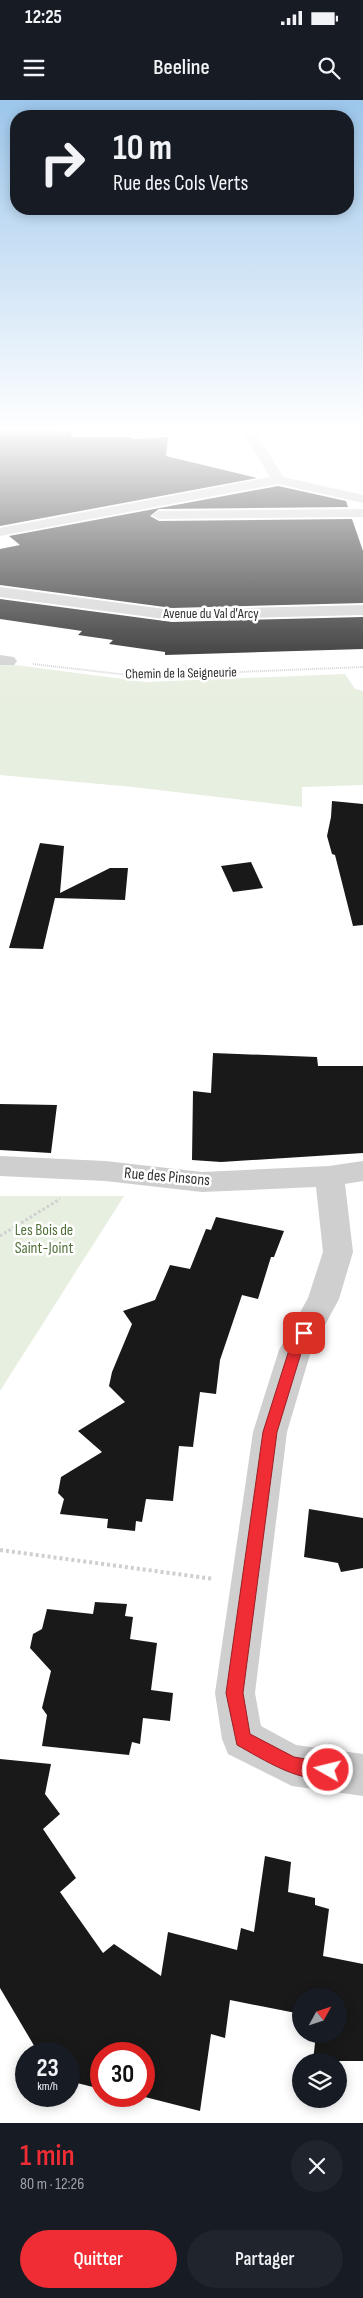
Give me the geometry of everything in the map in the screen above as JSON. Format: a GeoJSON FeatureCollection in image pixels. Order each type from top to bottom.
{"type":"FeatureCollection","features":[{"type":"Feature","properties":{"kind":"street"},"geometry":{"type":"LineString","coordinates":[[0,532],[62,520]]}},
{"type":"Feature","properties":{"kind":"street","name":"Avenue du Val d'Arcy"},"geometry":{"type":"LineString","coordinates":[[0,592],[172,615],[363,610]]}},
{"type":"Feature","properties":{"kind":"street","name":"Rue des Pinsons"},"geometry":{"type":"LineString","coordinates":[[0,1166],[105,1170],[202,1182],[328,1176],[363,1171]]}},
{"type":"Feature","properties":{"kind":"street"},"geometry":{"type":"LineString","coordinates":[[328,1176],[338,1252],[323,1299],[295,1350],[270,1432],[235,1693],[243,1739],[292,1765],[363,1775]]}},
{"type":"Feature","properties":{"kind":"path","name":"Chemin de la Seigneurie"},"geometry":{"type":"LineString","coordinates":[[4,660],[137,676],[363,667]]}},
{"type":"Feature","properties":{"kind":"path"},"geometry":{"type":"LineString","coordinates":[[0,1236],[105,1170]]}},
{"type":"Feature","properties":{"kind":"path"},"geometry":{"type":"LineString","coordinates":[[0,1550],[249,1583]]}},
{"type":"Feature","properties":{"kind":"green space"},"geometry":{"type":"Polygon","coordinates":[[[0,663],[146,682],[345,674],[355,689],[363,691],[363,785],[302,787],[302,807],[133,787],[0,775],[0,663]]]}},
{"type":"Feature","properties":{"kind":"green space","name":"Les Bois de Saint-Joint"},"geometry":{"type":"Polygon","coordinates":[[[0,1196],[124,1196],[0,1391],[0,1196]]]}},
{"type":"Feature","properties":{"kind":"building"},"geometry":{"type":"Polygon","coordinates":[[[0,520],[30,520],[0,526],[0,520]]]}},
{"type":"Feature","properties":{"kind":"building"},"geometry":{"type":"Polygon","coordinates":[[[93,520],[352,520],[363,551],[363,603],[172,608],[0,585],[0,549],[20,545],[9,536],[93,520]]]}},
{"type":"Feature","properties":{"kind":"building"},"geometry":{"type":"Polygon","coordinates":[[[0,599],[172,622],[363,617],[363,649],[165,655],[165,652],[109,644],[113,640],[78,635],[82,631],[0,619],[0,599]]]}},
{"type":"Feature","properties":{"kind":"building"},"geometry":{"type":"Polygon","coordinates":[[[332,801],[363,804],[363,925],[353,926],[335,855],[332,854],[327,836],[332,801]]]}},
{"type":"Feature","properties":{"kind":"building"},"geometry":{"type":"Polygon","coordinates":[[[40,843],[64,846],[60,893],[110,868],[128,868],[125,900],[55,898],[43,949],[9,948],[40,843]]]}},
{"type":"Feature","properties":{"kind":"building"},"geometry":{"type":"Polygon","coordinates":[[[251,862],[263,888],[233,892],[221,866],[251,862]]]}},
{"type":"Feature","properties":{"kind":"building"},"geometry":{"type":"Polygon","coordinates":[[[213,1053],[317,1057],[318,1066],[363,1066],[363,1153],[221,1162],[192,1160],[193,1091],[211,1093],[213,1053]]]}},
{"type":"Feature","properties":{"kind":"building"},"geometry":{"type":"Polygon","coordinates":[[[0,1104],[57,1105],[51,1153],[0,1150],[0,1104]]]}},
{"type":"Feature","properties":{"kind":"building"},"geometry":{"type":"Polygon","coordinates":[[[216,1217],[284,1231],[274,1257],[271,1257],[258,1299],[242,1295],[220,1360],[216,1394],[200,1392],[193,1447],[179,1446],[173,1501],[146,1499],[142,1522],[136,1521],[135,1531],[107,1528],[108,1519],[60,1514],[64,1499],[58,1493],[61,1477],[102,1452],[78,1431],[125,1402],[109,1386],[112,1372],[132,1324],[123,1311],[155,1300],[170,1265],[190,1269],[206,1229],[211,1230],[216,1217]]]}},
{"type":"Feature","properties":{"kind":"building"},"geometry":{"type":"Polygon","coordinates":[[[309,1509],[363,1518],[363,1568],[341,1572],[338,1563],[304,1557],[309,1509]]]}},
{"type":"Feature","properties":{"kind":"building"},"geometry":{"type":"Polygon","coordinates":[[[95,1602],[127,1604],[125,1616],[133,1617],[130,1639],[157,1643],[151,1690],[173,1693],[170,1721],[143,1718],[140,1744],[132,1742],[129,1755],[42,1746],[47,1715],[42,1708],[51,1671],[30,1648],[33,1634],[42,1629],[47,1609],[93,1614],[95,1602]]]}},
{"type":"Feature","properties":{"kind":"building"},"geometry":{"type":"Polygon","coordinates":[[[0,1759],[51,1764],[45,1794],[60,1814],[43,1829],[76,1878],[60,1892],[103,1953],[114,1944],[161,1976],[168,1932],[237,1950],[241,1928],[254,1932],[265,1856],[291,1862],[288,1892],[315,1898],[315,1905],[329,1909],[323,1956],[363,1964],[363,2061],[347,2061],[347,2053],[314,2053],[315,2043],[348,2042],[348,1988],[292,1988],[292,2012],[230,2000],[225,2038],[211,2034],[200,2111],[155,2100],[155,2042],[90,2042],[90,2086],[80,2084],[80,2042],[32,2042],[0,1988],[0,1759]]]}},
{"type":"Feature","properties":{"kind":"route"},"geometry":{"type":"LineString","coordinates":[[304,1333],[295,1350],[270,1432],[235,1693],[243,1739],[292,1765],[328,1770]]}}]}
